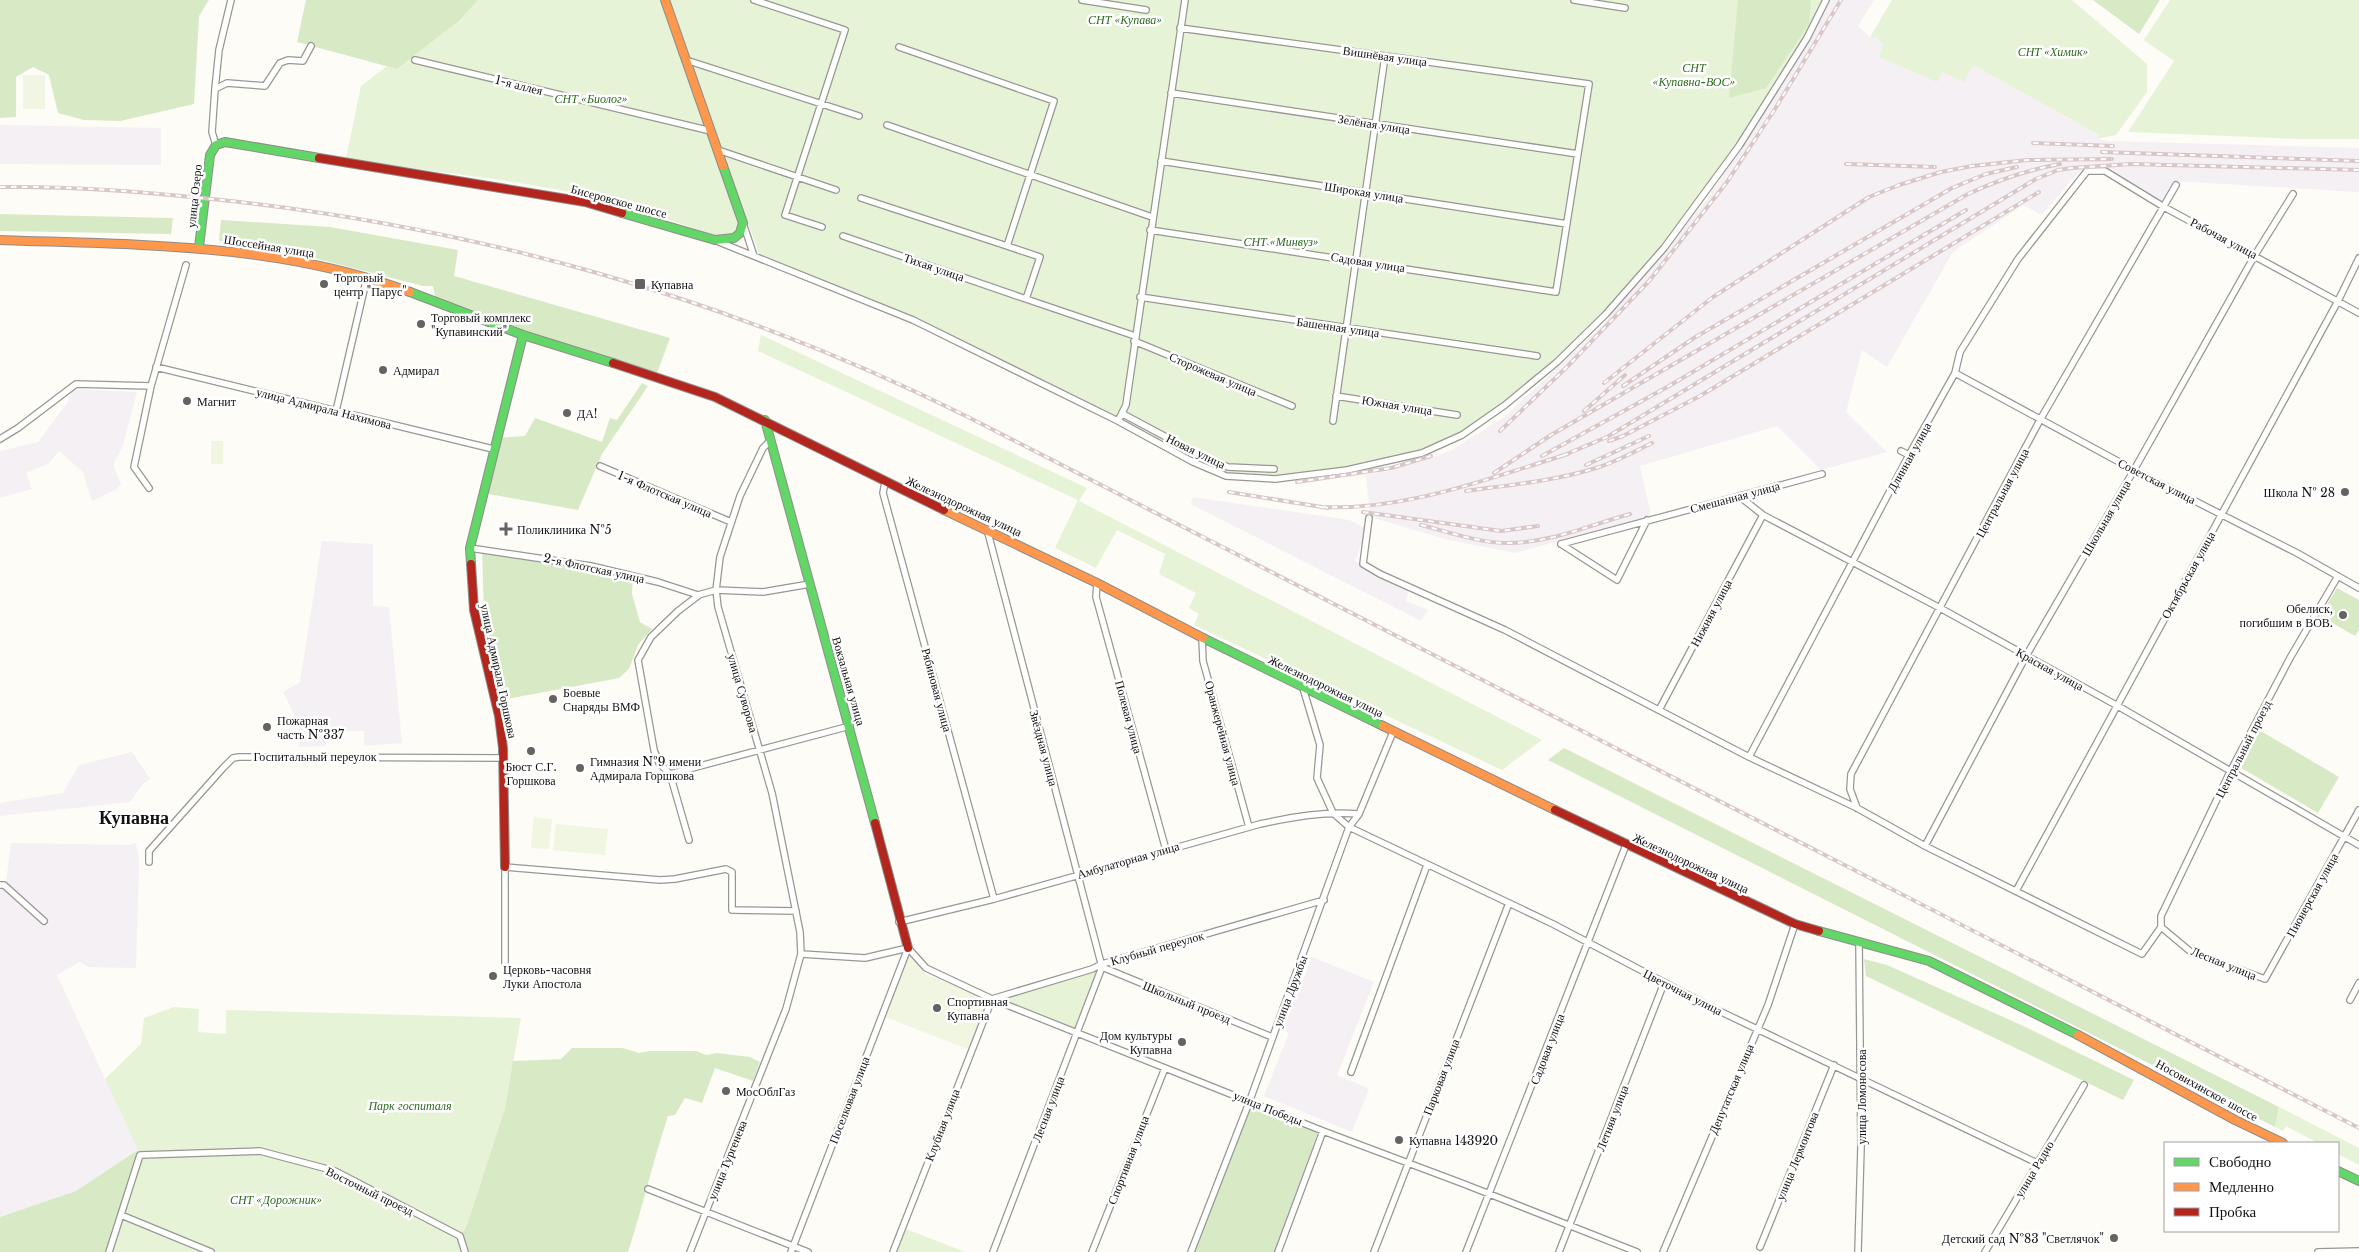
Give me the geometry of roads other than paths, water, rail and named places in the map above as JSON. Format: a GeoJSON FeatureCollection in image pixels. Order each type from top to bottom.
{"type":"FeatureCollection","features":[{"type":"Feature","properties":{"kind":"main road"},"geometry":{"type":"LineString","coordinates":[[665,0],[744,223]]}},
{"type":"Feature","properties":{"kind":"main road","name":"Бисеровское шоссе"},"geometry":{"type":"LineString","coordinates":[[216,145],[225,142],[233,143],[585,202],[715,240],[728,241],[735,238],[740,233],[744,223]]}},
{"type":"Feature","properties":{"kind":"main road","name":"улица Озеро"},"geometry":{"type":"LineString","coordinates":[[199,247],[210,155],[216,145]]}},
{"type":"Feature","properties":{"kind":"main road","name":"Шоссейная улица"},"geometry":{"type":"LineString","coordinates":[[0,240],[199,247],[286,259],[367,277],[523,335]]}},
{"type":"Feature","properties":{"kind":"main road","name":"Железнодорожная улица"},"geometry":{"type":"LineString","coordinates":[[523,335],[656,376],[715,397],[885,482],[1098,583],[1202,638],[1626,845],[1795,924],[1929,961],[2120,1056]]}},
{"type":"Feature","properties":{"kind":"main road","name":"улица Адмирала Горшкова"},"geometry":{"type":"LineString","coordinates":[[505,867],[504,758],[499,716],[474,610],[470,548],[493,449],[523,335]]}},
{"type":"Feature","properties":{"kind":"main road","name":"Вокзальная улица"},"geometry":{"type":"LineString","coordinates":[[764,420],[850,726],[899,922],[908,948]]}},
{"type":"Feature","properties":{"kind":"main road","name":"Носовихинское шоссе"},"geometry":{"type":"LineString","coordinates":[[2120,1056],[2235,1120],[2281,1142]]}},
{"type":"Feature","properties":{"kind":"main road"},"geometry":{"type":"LineString","coordinates":[[2339,1171],[2359,1181]]}},
{"type":"Feature","properties":{"kind":"street","name":"улица Озеро"},"geometry":{"type":"LineString","coordinates":[[216,145],[212,132],[219,50],[231,0]]}},
{"type":"Feature","properties":{"kind":"street"},"geometry":{"type":"LineString","coordinates":[[754,0],[845,30],[785,215],[822,227]]}},
{"type":"Feature","properties":{"kind":"street"},"geometry":{"type":"LineString","coordinates":[[1082,0],[1146,10]]}},
{"type":"Feature","properties":{"kind":"street"},"geometry":{"type":"LineString","coordinates":[[1118,421],[1126,405],[1184,0]]}},
{"type":"Feature","properties":{"kind":"street"},"geometry":{"type":"LineString","coordinates":[[1574,0],[1625,8]]}},
{"type":"Feature","properties":{"kind":"street"},"geometry":{"type":"LineString","coordinates":[[715,240],[913,320],[1118,421],[1193,462],[1226,476],[1275,479],[1347,470],[1422,453],[1462,435],[1506,405],[1557,362],[1606,314],[1664,248],[1739,146],[1807,38],[1826,0]]}},
{"type":"Feature","properties":{"kind":"street","name":"Вишнёвая улица"},"geometry":{"type":"LineString","coordinates":[[1180,28],[1589,84],[1578,154]]}},
{"type":"Feature","properties":{"kind":"street"},"geometry":{"type":"LineString","coordinates":[[215,89],[227,83],[265,86],[280,63],[288,60],[303,60],[311,46]]}},
{"type":"Feature","properties":{"kind":"street"},"geometry":{"type":"LineString","coordinates":[[899,47],[1054,101],[1008,246]]}},
{"type":"Feature","properties":{"kind":"street"},"geometry":{"type":"LineString","coordinates":[[1333,421],[1385,56]]}},
{"type":"Feature","properties":{"kind":"street","name":"1-я аллея"},"geometry":{"type":"LineString","coordinates":[[415,60],[711,131]]}},
{"type":"Feature","properties":{"kind":"street"},"geometry":{"type":"LineString","coordinates":[[686,60],[859,116]]}},
{"type":"Feature","properties":{"kind":"street","name":"Зелёная улица"},"geometry":{"type":"LineString","coordinates":[[1171,93],[1578,154]]}},
{"type":"Feature","properties":{"kind":"street"},"geometry":{"type":"LineString","coordinates":[[887,125],[1152,217]]}},
{"type":"Feature","properties":{"kind":"street"},"geometry":{"type":"LineString","coordinates":[[718,150],[836,190]]}},
{"type":"Feature","properties":{"kind":"street"},"geometry":{"type":"LineString","coordinates":[[1567,224],[1578,154]]}},
{"type":"Feature","properties":{"kind":"street","name":"Широкая улица"},"geometry":{"type":"LineString","coordinates":[[1161,161],[1567,224]]}},
{"type":"Feature","properties":{"kind":"street","name":"Рабочая улица"},"geometry":{"type":"LineString","coordinates":[[2087,171],[2105,171],[2164,207],[2255,255],[2359,314]]}},
{"type":"Feature","properties":{"kind":"street","name":"Длинная улица"},"geometry":{"type":"LineString","coordinates":[[1749,757],[1909,455],[1955,373],[1960,352],[2018,259],[2087,171]]}},
{"type":"Feature","properties":{"kind":"street","name":"Центральная улица"},"geometry":{"type":"LineString","coordinates":[[1857,808],[1850,789],[1851,774],[2040,420],[2176,186]]}},
{"type":"Feature","properties":{"kind":"street","name":"Школьная улица"},"geometry":{"type":"LineString","coordinates":[[1925,846],[2026,656],[2134,470],[2255,255],[2293,194]]}},
{"type":"Feature","properties":{"kind":"street"},"geometry":{"type":"LineString","coordinates":[[861,198],[1040,257],[1026,298]]}},
{"type":"Feature","properties":{"kind":"street"},"geometry":{"type":"LineString","coordinates":[[744,223],[754,256]]}},
{"type":"Feature","properties":{"kind":"street","name":"Садовая улица"},"geometry":{"type":"LineString","coordinates":[[1150,230],[1556,292],[1567,224]]}},
{"type":"Feature","properties":{"kind":"street","name":"Тихая улица"},"geometry":{"type":"LineString","coordinates":[[843,236],[1026,298],[1135,339]]}},
{"type":"Feature","properties":{"kind":"street","name":"Октябрьская улица"},"geometry":{"type":"LineString","coordinates":[[2016,891],[2116,704],[2223,514],[2338,302],[2359,258]]}},
{"type":"Feature","properties":{"kind":"street"},"geometry":{"type":"LineString","coordinates":[[149,488],[134,467],[151,386],[186,265]]}},
{"type":"Feature","properties":{"kind":"street"},"geometry":{"type":"LineString","coordinates":[[336,411],[367,277]]}},
{"type":"Feature","properties":{"kind":"street","name":"Башенная улица"},"geometry":{"type":"LineString","coordinates":[[1140,297],[1536,356]]}},
{"type":"Feature","properties":{"kind":"street","name":"Сторожевая улица"},"geometry":{"type":"LineString","coordinates":[[1135,339],[1292,406]]}},
{"type":"Feature","properties":{"kind":"street","name":"улица Адмирала Нахимова"},"geometry":{"type":"LineString","coordinates":[[156,367],[493,449]]}},
{"type":"Feature","properties":{"kind":"street","name":"Советская улица"},"geometry":{"type":"LineString","coordinates":[[1955,373],[2040,420],[2134,470],[2223,514],[2359,588]]}},
{"type":"Feature","properties":{"kind":"street"},"geometry":{"type":"LineString","coordinates":[[0,439],[18,428],[76,384],[151,386]]}},
{"type":"Feature","properties":{"kind":"street","name":"Южная улица"},"geometry":{"type":"LineString","coordinates":[[1336,396],[1457,414]]}},
{"type":"Feature","properties":{"kind":"street","name":"Новая улица"},"geometry":{"type":"LineString","coordinates":[[1123,414],[1198,454],[1228,467],[1274,469]]}},
{"type":"Feature","properties":{"kind":"street","name":"улица Суворова"},"geometry":{"type":"LineString","coordinates":[[770,441],[763,448],[750,472],[731,522],[720,557],[716,590],[718,607],[772,793],[796,911],[801,954]]}},
{"type":"Feature","properties":{"kind":"street"},"geometry":{"type":"LineString","coordinates":[[1901,451],[1909,455]]}},
{"type":"Feature","properties":{"kind":"street","name":"1-я Флотская улица"},"geometry":{"type":"LineString","coordinates":[[600,466],[731,522]]}},
{"type":"Feature","properties":{"kind":"street","name":"Смешанная улица"},"geometry":{"type":"LineString","coordinates":[[1648,520],[1617,580],[1560,544],[1648,520],[1822,474]]}},
{"type":"Feature","properties":{"kind":"street","name":"Рябиновая улица"},"geometry":{"type":"LineString","coordinates":[[885,482],[883,492],[994,899]]}},
{"type":"Feature","properties":{"kind":"street","name":"Красная улица"},"geometry":{"type":"LineString","coordinates":[[1739,496],[1763,515],[1940,608],[2116,704],[2359,844]]}},
{"type":"Feature","properties":{"kind":"street","name":"Нижняя улица"},"geometry":{"type":"LineString","coordinates":[[1659,710],[1763,515]]}},
{"type":"Feature","properties":{"kind":"street"},"geometry":{"type":"LineString","coordinates":[[1369,518],[1363,564],[1397,582],[1505,630],[1749,757],[1857,808],[1925,846],[2142,954],[2161,927]]}},
{"type":"Feature","properties":{"kind":"street","name":"Звёздная улица"},"geometry":{"type":"LineString","coordinates":[[987,529],[1102,965]]}},
{"type":"Feature","properties":{"kind":"street","name":"2-я Флотская улица"},"geometry":{"type":"LineString","coordinates":[[470,548],[591,566],[658,582],[698,595]]}},
{"type":"Feature","properties":{"kind":"street","name":"Центральный проезд"},"geometry":{"type":"LineString","coordinates":[[2161,927],[2161,916],[2231,770],[2290,658],[2338,576]]}},
{"type":"Feature","properties":{"kind":"street","name":"Полевая улица"},"geometry":{"type":"LineString","coordinates":[[1098,583],[1096,597],[1166,850]]}},
{"type":"Feature","properties":{"kind":"street"},"geometry":{"type":"LineString","coordinates":[[688,840],[670,774],[658,763],[654,750],[638,660],[651,637],[698,595],[716,590],[763,592],[810,584]]}},
{"type":"Feature","properties":{"kind":"street","name":"Оранжерейная улица"},"geometry":{"type":"LineString","coordinates":[[1202,638],[1203,661],[1249,827]]}},
{"type":"Feature","properties":{"kind":"street"},"geometry":{"type":"LineString","coordinates":[[1304,688],[1320,745],[1317,778],[1333,813]]}},
{"type":"Feature","properties":{"kind":"street"},"geometry":{"type":"LineString","coordinates":[[670,774],[850,726]]}},
{"type":"Feature","properties":{"kind":"street","name":"улица Дружбы"},"geometry":{"type":"LineString","coordinates":[[1191,1252],[1250,1100],[1349,827],[1359,814],[1393,732]]}},
{"type":"Feature","properties":{"kind":"street","name":"Госпитальный переулок"},"geometry":{"type":"LineString","coordinates":[[149,862],[149,850],[234,758],[504,758]]}},
{"type":"Feature","properties":{"kind":"street","name":"Пионерская улица"},"geometry":{"type":"LineString","coordinates":[[2265,979],[2359,810]]}},
{"type":"Feature","properties":{"kind":"street","name":"Амбулаторная улица"},"geometry":{"type":"LineString","coordinates":[[899,922],[994,899],[1249,827],[1293,817],[1333,813],[1359,814]]}},
{"type":"Feature","properties":{"kind":"street","name":"Цветочная улица"},"geometry":{"type":"LineString","coordinates":[[1333,813],[1349,827],[1509,903],[1757,1029],[2037,1163]]}},
{"type":"Feature","properties":{"kind":"street","name":"Садовая улица"},"geometry":{"type":"LineString","coordinates":[[1466,1252],[1626,845]]}},
{"type":"Feature","properties":{"kind":"street"},"geometry":{"type":"LineString","coordinates":[[1350,1072],[1426,865]]}},
{"type":"Feature","properties":{"kind":"street"},"geometry":{"type":"LineString","coordinates":[[505,963],[505,867],[660,880],[675,880],[726,869],[732,872],[732,910],[796,911]]}},
{"type":"Feature","properties":{"kind":"street"},"geometry":{"type":"LineString","coordinates":[[0,885],[4,885],[44,922]]}},
{"type":"Feature","properties":{"kind":"street","name":"Клубный переулок"},"geometry":{"type":"LineString","coordinates":[[992,998],[1324,900]]}},
{"type":"Feature","properties":{"kind":"street","name":"Парковая улица"},"geometry":{"type":"LineString","coordinates":[[1374,1252],[1509,903]]}},
{"type":"Feature","properties":{"kind":"street","name":"Депутатская улица"},"geometry":{"type":"LineString","coordinates":[[1663,1252],[1757,1029],[1780,971],[1795,924]]}},
{"type":"Feature","properties":{"kind":"street","name":"Лесная улица"},"geometry":{"type":"LineString","coordinates":[[2161,927],[2191,952],[2265,979]]}},
{"type":"Feature","properties":{"kind":"street","name":"улица Ломоносова"},"geometry":{"type":"LineString","coordinates":[[1858,1252],[1861,1147],[1859,942]]}},
{"type":"Feature","properties":{"kind":"street"},"geometry":{"type":"LineString","coordinates":[[801,954],[865,958],[908,948]]}},
{"type":"Feature","properties":{"kind":"street","name":"улица Победы"},"geometry":{"type":"LineString","coordinates":[[908,948],[926,968],[992,998],[1164,1068],[1250,1100],[1322,1131],[1637,1252]]}},
{"type":"Feature","properties":{"kind":"street","name":"Поселковая улица"},"geometry":{"type":"LineString","coordinates":[[792,1249],[908,948]]}},
{"type":"Feature","properties":{"kind":"street","name":"улица Тургенева"},"geometry":{"type":"LineString","coordinates":[[690,1252],[786,1008],[801,954]]}},
{"type":"Feature","properties":{"kind":"street","name":"Лесная улица"},"geometry":{"type":"LineString","coordinates":[[993,1252],[1102,965]]}},
{"type":"Feature","properties":{"kind":"street","name":"Школьный проезд"},"geometry":{"type":"LineString","coordinates":[[1102,965],[1272,1037]]}},
{"type":"Feature","properties":{"kind":"street","name":"Летняя улица"},"geometry":{"type":"LineString","coordinates":[[1560,1252],[1664,983]]}},
{"type":"Feature","properties":{"kind":"street"},"geometry":{"type":"LineString","coordinates":[[2350,1000],[2359,983]]}},
{"type":"Feature","properties":{"kind":"street","name":"Клубная улица"},"geometry":{"type":"LineString","coordinates":[[893,1252],[992,998]]}},
{"type":"Feature","properties":{"kind":"street","name":"улица Лермонтова"},"geometry":{"type":"LineString","coordinates":[[1760,1247],[1834,1065]]}},
{"type":"Feature","properties":{"kind":"street","name":"Спортивная улица"},"geometry":{"type":"LineString","coordinates":[[1092,1252],[1164,1068]]}},
{"type":"Feature","properties":{"kind":"street","name":"улица Радио"},"geometry":{"type":"LineString","coordinates":[[1984,1252],[2084,1085]]}},
{"type":"Feature","properties":{"kind":"street"},"geometry":{"type":"LineString","coordinates":[[1278,1252],[1322,1131]]}},
{"type":"Feature","properties":{"kind":"street","name":"Восточный проезд"},"geometry":{"type":"LineString","coordinates":[[121,1215],[140,1155],[260,1150],[335,1171],[460,1236],[465,1252]]}},
{"type":"Feature","properties":{"kind":"street"},"geometry":{"type":"LineString","coordinates":[[648,1189],[792,1249],[808,1252]]}},
{"type":"Feature","properties":{"kind":"street"},"geometry":{"type":"LineString","coordinates":[[109,1252],[121,1215],[211,1252]]}},
{"type":"Feature","properties":{"kind":"street"},"geometry":{"type":"LineString","coordinates":[[2318,1252],[2359,1250]]}},
{"type":"Feature","properties":{"kind":"railway"},"geometry":{"type":"LineString","coordinates":[[1500,431],[1567,367],[1650,280],[1727,182],[1775,109],[1841,0]]}},
{"type":"Feature","properties":{"kind":"railway"},"geometry":{"type":"LineString","coordinates":[[2033,143],[2113,146]]}},
{"type":"Feature","properties":{"kind":"railway"},"geometry":{"type":"LineString","coordinates":[[2102,152],[2359,161]]}},
{"type":"Feature","properties":{"kind":"railway"},"geometry":{"type":"LineString","coordinates":[[1604,383],[1713,297],[1869,197],[1941,172],[1972,166],[2028,160],[2112,159]]}},
{"type":"Feature","properties":{"kind":"railway"},"geometry":{"type":"LineString","coordinates":[[1846,164],[1935,167]]}},
{"type":"Feature","properties":{"kind":"railway"},"geometry":{"type":"LineString","coordinates":[[1494,473],[1551,435],[1968,194],[2013,176],[2060,164]]}},
{"type":"Feature","properties":{"kind":"railway"},"geometry":{"type":"LineString","coordinates":[[1562,456],[1607,437],[2036,179],[2058,170],[2131,164],[2359,170]]}},
{"type":"Feature","properties":{"kind":"railway"},"geometry":{"type":"LineString","coordinates":[[1623,386],[1694,338],[1952,188],[1986,174],[2017,167]]}},
{"type":"Feature","properties":{"kind":"railway"},"geometry":{"type":"LineString","coordinates":[[0,187],[76,188],[177,195],[302,210],[401,226],[499,247],[596,273],[692,303],[787,337],[879,375],[970,418],[2359,1128]]}},
{"type":"Feature","properties":{"kind":"railway"},"geometry":{"type":"LineString","coordinates":[[1609,441],[1623,436],[1700,396],[2039,192]]}},
{"type":"Feature","properties":{"kind":"railway"},"geometry":{"type":"LineString","coordinates":[[1542,456],[1669,386],[1966,210]]}},
{"type":"Feature","properties":{"kind":"railway"},"geometry":{"type":"LineString","coordinates":[[1584,411],[1625,375]]}},
{"type":"Feature","properties":{"kind":"railway"},"geometry":{"type":"LineString","coordinates":[[1586,465],[1649,436]]}},
{"type":"Feature","properties":{"kind":"railway"},"geometry":{"type":"LineString","coordinates":[[1466,491],[1532,482],[1596,468],[1625,457],[1652,443]]}},
{"type":"Feature","properties":{"kind":"railway"},"geometry":{"type":"LineString","coordinates":[[1321,507],[1353,507],[1416,498],[1447,491],[1568,454]]}},
{"type":"Feature","properties":{"kind":"railway"},"geometry":{"type":"LineString","coordinates":[[1297,482],[1391,468],[1431,456]]}},
{"type":"Feature","properties":{"kind":"railway"},"geometry":{"type":"LineString","coordinates":[[1229,492],[1328,508]]}},
{"type":"Feature","properties":{"kind":"railway"},"geometry":{"type":"LineString","coordinates":[[1363,512],[1501,531],[1538,526]]}},
{"type":"Feature","properties":{"kind":"railway"},"geometry":{"type":"LineString","coordinates":[[1421,525],[1464,537],[1508,543],[1555,537],[1630,514]]}},
{"type":"Feature","properties":{"kind":"place","name":"Торговый центр \"Парус\""},"geometry":{"type":"Point","coordinates":[324,284]}},
{"type":"Feature","properties":{"kind":"place","name":"Купавна"},"geometry":{"type":"Point","coordinates":[640,284]}},
{"type":"Feature","properties":{"kind":"place","name":"Торговый комплекс \"Купавинский\""},"geometry":{"type":"Point","coordinates":[421,324]}},
{"type":"Feature","properties":{"kind":"place","name":"Адмирал"},"geometry":{"type":"Point","coordinates":[383,370]}},
{"type":"Feature","properties":{"kind":"place","name":"Магнит"},"geometry":{"type":"Point","coordinates":[187,401]}},
{"type":"Feature","properties":{"kind":"place","name":"ДА!"},"geometry":{"type":"Point","coordinates":[567,413]}},
{"type":"Feature","properties":{"kind":"place","name":"Школа № 28"},"geometry":{"type":"Point","coordinates":[2345,492]}},
{"type":"Feature","properties":{"kind":"place","name":"Поликлиника №5"},"geometry":{"type":"Point","coordinates":[506,529]}},
{"type":"Feature","properties":{"kind":"place","name":"Обелиск, погибшим в ВОВ."},"geometry":{"type":"Point","coordinates":[2343,615]}},
{"type":"Feature","properties":{"kind":"place","name":"Боевые Снаряды ВМФ"},"geometry":{"type":"Point","coordinates":[553,699]}},
{"type":"Feature","properties":{"kind":"place","name":"Пожарная часть №337"},"geometry":{"type":"Point","coordinates":[267,727]}},
{"type":"Feature","properties":{"kind":"place","name":"Бюст С.Г. Горшкова"},"geometry":{"type":"Point","coordinates":[531,751]}},
{"type":"Feature","properties":{"kind":"place","name":"Гимназия №9 имени Адмирала Горшкова"},"geometry":{"type":"Point","coordinates":[580,768]}},
{"type":"Feature","properties":{"kind":"place","name":"Церковь-часовня Луки Апостола"},"geometry":{"type":"Point","coordinates":[493,976]}},
{"type":"Feature","properties":{"kind":"place","name":"Спортивная Купавна"},"geometry":{"type":"Point","coordinates":[937,1008]}},
{"type":"Feature","properties":{"kind":"place","name":"Дом культуры Купавна"},"geometry":{"type":"Point","coordinates":[1182,1042]}},
{"type":"Feature","properties":{"kind":"place","name":"МосОблГаз"},"geometry":{"type":"Point","coordinates":[726,1091]}},
{"type":"Feature","properties":{"kind":"place","name":"Купавна 143920"},"geometry":{"type":"Point","coordinates":[1399,1140]}},
{"type":"Feature","properties":{"kind":"place","name":"Детский сад №83 \"Светлячок\""},"geometry":{"type":"Point","coordinates":[2114,1238]}},
{"type":"Feature","properties":{"kind":"district","name":"Купавна"},"geometry":{"type":"Point","coordinates":[134,818]}},
{"type":"Feature","properties":{"kind":"park label","name":"СНТ «Купава»"},"geometry":{"type":"Point","coordinates":[1125,19]}},
{"type":"Feature","properties":{"kind":"park label","name":"СНТ «Химик»"},"geometry":{"type":"Point","coordinates":[2053,51]}},
{"type":"Feature","properties":{"kind":"park label","name":"СНТ «Купавна-ВОС»"},"geometry":{"type":"Point","coordinates":[1694,74]}},
{"type":"Feature","properties":{"kind":"park label","name":"СНТ «Биолог»"},"geometry":{"type":"Point","coordinates":[591,98]}},
{"type":"Feature","properties":{"kind":"park label","name":"СНТ «Минвуз»"},"geometry":{"type":"Point","coordinates":[1281,241]}},
{"type":"Feature","properties":{"kind":"park label","name":"Парк госпиталя"},"geometry":{"type":"Point","coordinates":[410,1105]}},
{"type":"Feature","properties":{"kind":"park label","name":"СНТ «Дорожник»"},"geometry":{"type":"Point","coordinates":[276,1199]}}]}
